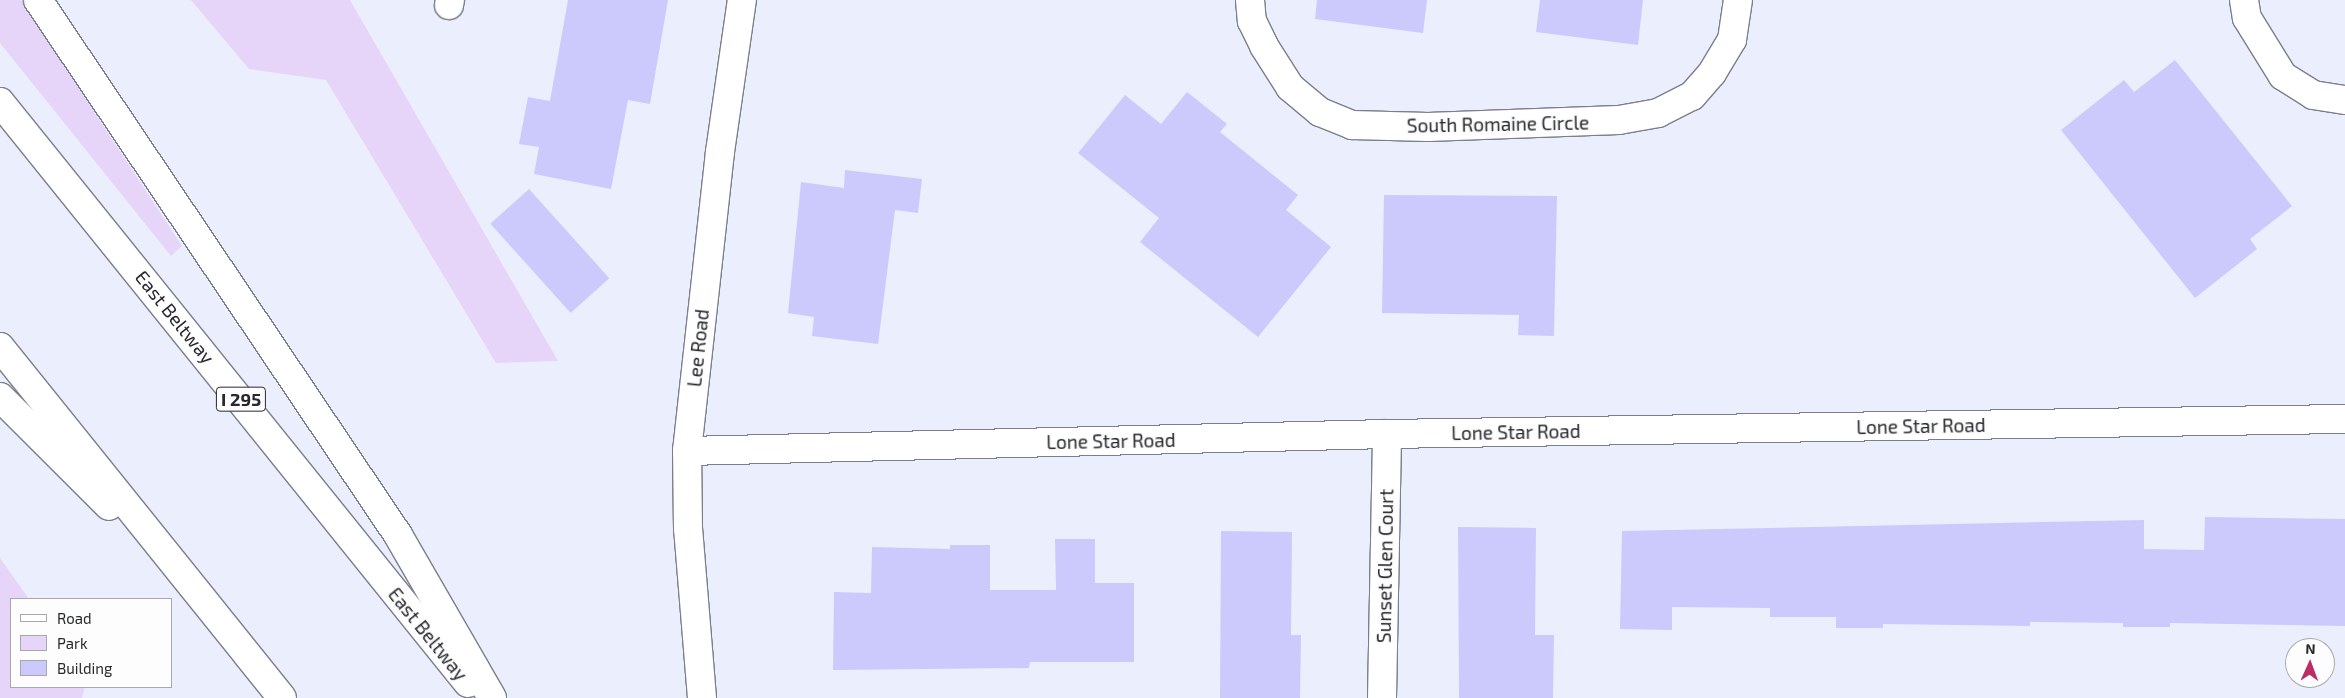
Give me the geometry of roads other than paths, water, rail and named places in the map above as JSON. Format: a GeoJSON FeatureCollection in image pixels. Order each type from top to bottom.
{"type":"FeatureCollection","features":[{"type":"Feature","properties":{"kind":"main road"},"geometry":{"type":"LineString","coordinates":[[38,0],[398,535],[492,698]]}},
{"type":"Feature","properties":{"kind":"main road","name":"Lee Road"},"geometry":{"type":"LineString","coordinates":[[702,698],[688,530],[687,451],[720,152],[742,0]]}},
{"type":"Feature","properties":{"kind":"main road","name":"South Romaine Circle"},"geometry":{"type":"LineString","coordinates":[[1250,0],[1252,20],[1264,46],[1290,86],[1320,112],[1352,125],[1428,127],[1620,120],[1658,113],[1692,96],[1712,73],[1732,40],[1738,0]]}},
{"type":"Feature","properties":{"kind":"main road"},"geometry":{"type":"LineString","coordinates":[[2246,9],[2283,76],[2314,95],[2345,100]]}},
{"type":"Feature","properties":{"kind":"main road","name":"East Beltway"},"geometry":{"type":"LineString","coordinates":[[0,102],[480,698]]}},
{"type":"Feature","properties":{"kind":"main road"},"geometry":{"type":"LineString","coordinates":[[0,347],[282,698]]}},
{"type":"Feature","properties":{"kind":"main road"},"geometry":{"type":"LineString","coordinates":[[0,397],[207,603]]}},
{"type":"Feature","properties":{"kind":"main road","name":"Lone Star Road"},"geometry":{"type":"LineString","coordinates":[[687,451],[1387,434],[2345,419]]}},
{"type":"Feature","properties":{"kind":"main road","name":"Sunset Glen Court"},"geometry":{"type":"LineString","coordinates":[[1382,698],[1387,434]]}}]}
